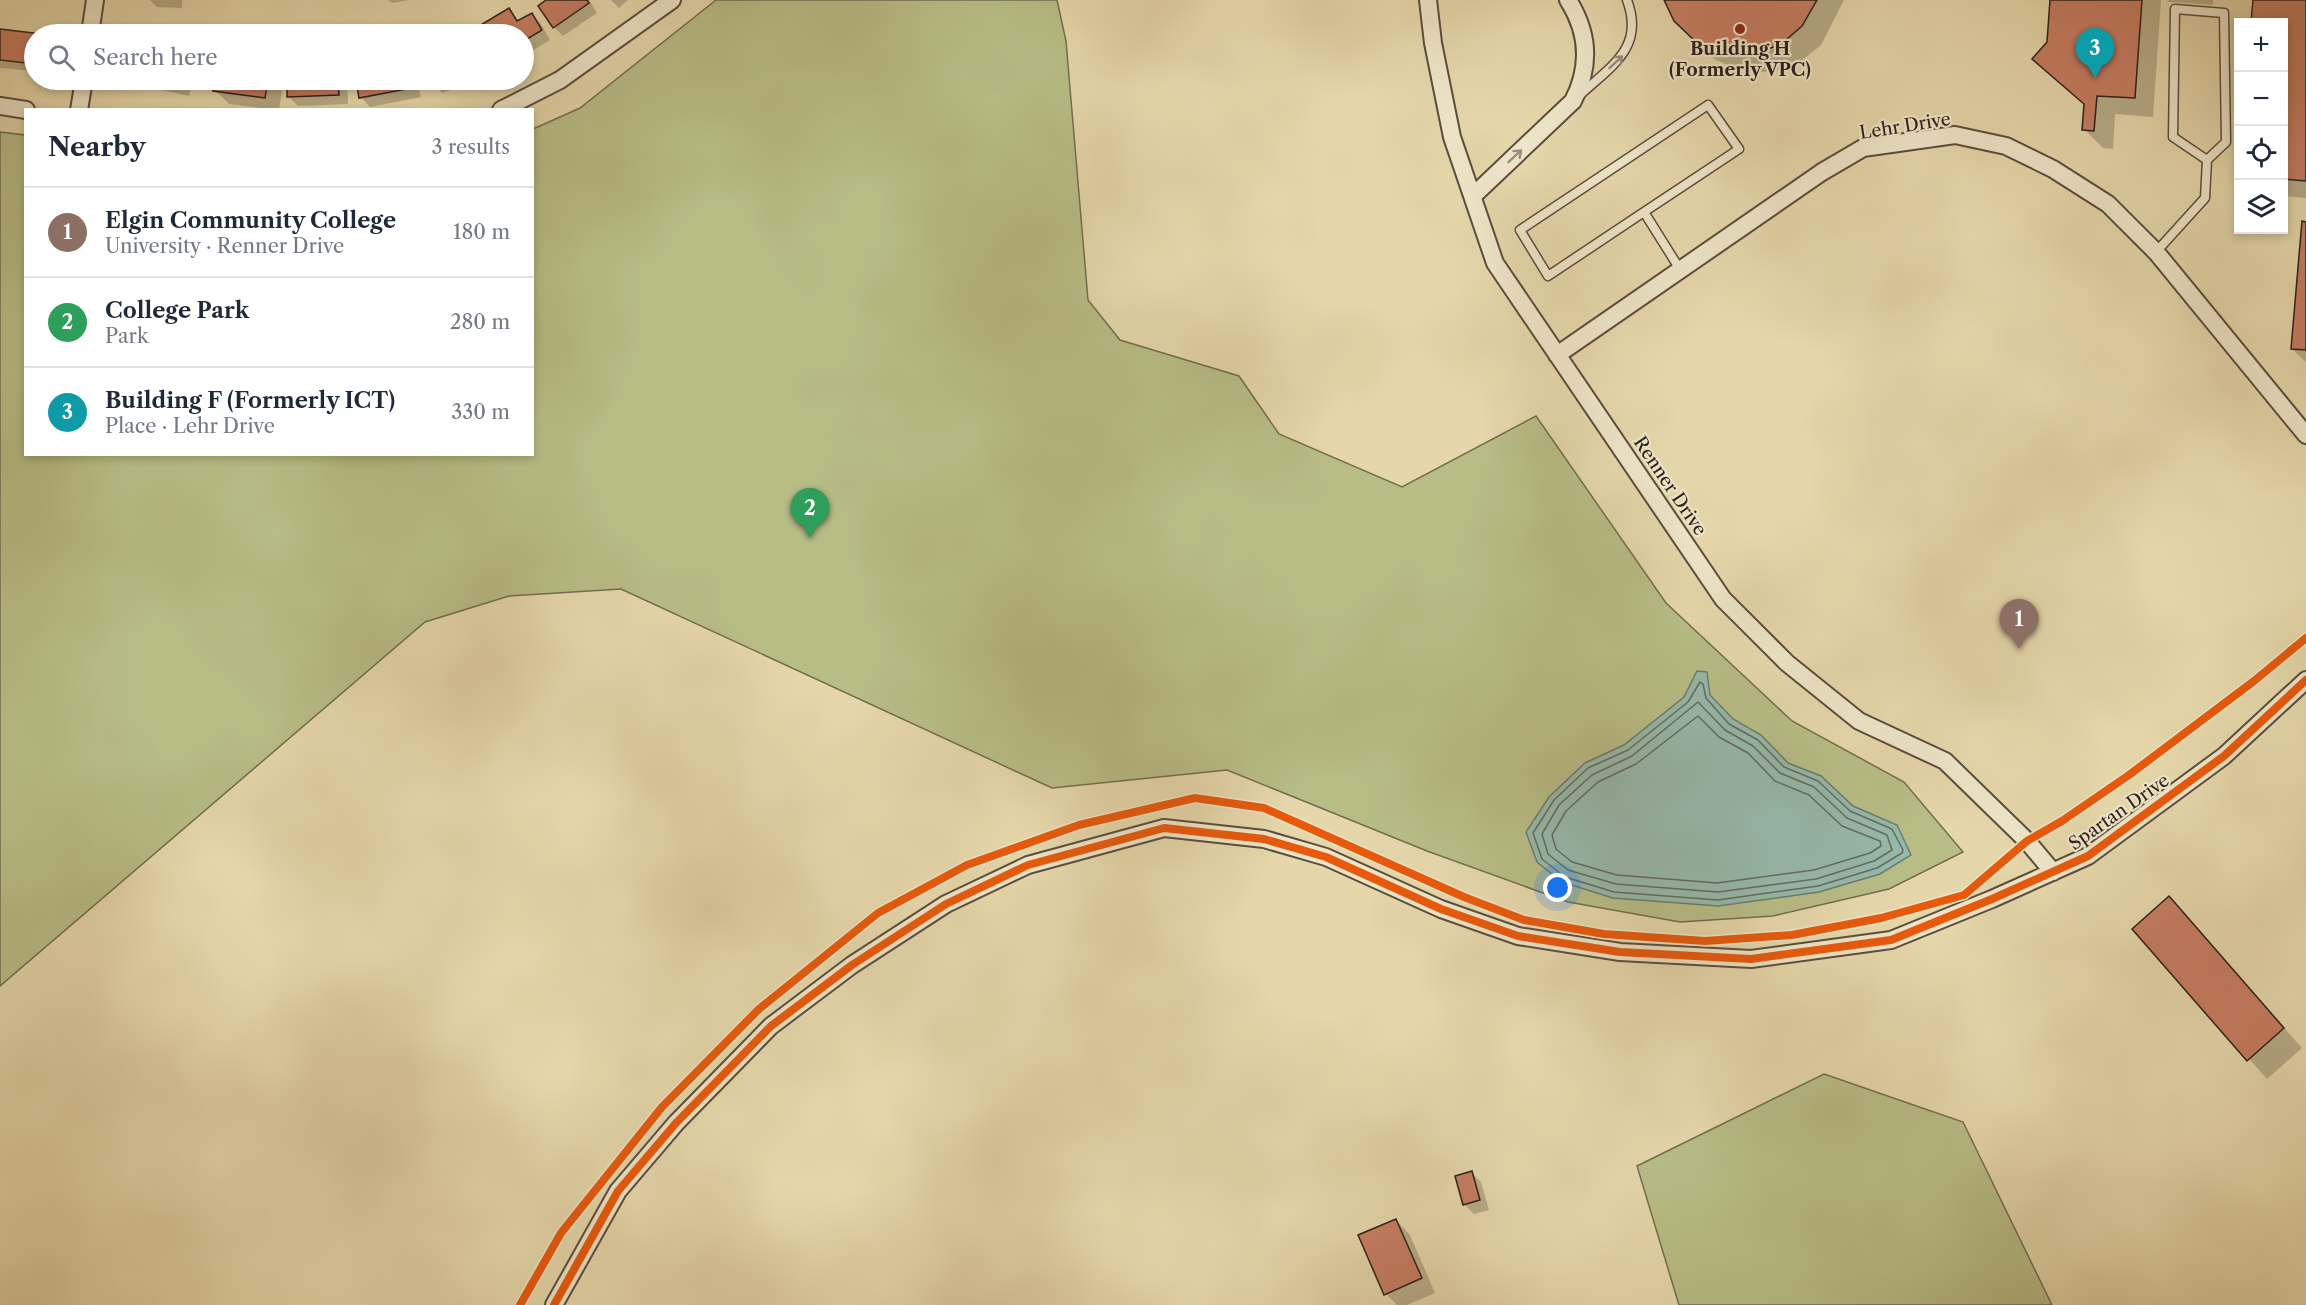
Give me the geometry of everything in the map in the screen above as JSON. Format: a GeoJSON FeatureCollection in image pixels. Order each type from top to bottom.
{"type":"FeatureCollection","features":[{"type":"Feature","properties":{"kind":"street"},"geometry":{"type":"LineString","coordinates":[[91,24],[95,0]]}},
{"type":"Feature","properties":{"kind":"street"},"geometry":{"type":"LineString","coordinates":[[505,108],[560,80],[672,0]]}},
{"type":"Feature","properties":{"kind":"street","name":"Renner Drive"},"geometry":{"type":"LineString","coordinates":[[1428,0],[1433,43],[1452,137],[1496,263],[1723,599],[1787,663],[1859,721],[1945,761],[2027,841],[2053,872]]}},
{"type":"Feature","properties":{"kind":"street"},"geometry":{"type":"LineString","coordinates":[[1473,196],[1573,101],[1582,80],[1587,57],[1582,26],[1568,0]]}},
{"type":"Feature","properties":{"kind":"street"},"geometry":{"type":"LineString","coordinates":[[79,108],[82,90]]}},
{"type":"Feature","properties":{"kind":"street"},"geometry":{"type":"LineString","coordinates":[[0,106],[24,110]]}},
{"type":"Feature","properties":{"kind":"street","name":"Lehr Drive"},"geometry":{"type":"LineString","coordinates":[[1557,355],[1822,172],[1863,148],[1955,135],[2006,146],[2054,169],[2109,204],[2156,252],[2306,435]]}},
{"type":"Feature","properties":{"kind":"street","name":"Spartan Drive"},"geometry":{"type":"LineString","coordinates":[[555,1305],[618,1191],[676,1123],[771,1026],[852,965],[946,904],[1028,864],[1164,828],[1264,839],[1326,857],[1442,909],[1518,936],[1620,952],[1751,960],[1891,940],[2088,856],[2224,756],[2306,680]]}},
{"type":"Feature","properties":{"kind":"lane"},"geometry":{"type":"LineString","coordinates":[[1573,101],[1625,54],[1632,31],[1628,0]]}},
{"type":"Feature","properties":{"kind":"lane"},"geometry":{"type":"LineString","coordinates":[[2156,252],[2205,198],[2207,160],[2226,142],[2224,13],[2175,9],[2173,137],[2207,160]]}},
{"type":"Feature","properties":{"kind":"lane"},"geometry":{"type":"LineString","coordinates":[[1708,105],[1739,149],[1644,212],[1548,276],[1520,230],[1708,105]]}},
{"type":"Feature","properties":{"kind":"lane"},"geometry":{"type":"LineString","coordinates":[[1644,212],[1681,271]]}},
{"type":"Feature","properties":{"kind":"green space"},"geometry":{"type":"Polygon","coordinates":[[[716,0],[1057,0],[1066,41],[1088,300],[1120,340],[1239,376],[1279,434],[1402,487],[1536,416],[1666,603],[1792,721],[1904,782],[1963,852],[1889,889],[1773,916],[1680,922],[1568,902],[1427,851],[1227,770],[1052,788],[621,589],[509,596],[425,622],[0,986],[0,132],[24,135],[24,456],[534,456],[534,129],[580,108],[716,0]]]}},
{"type":"Feature","properties":{"kind":"green space"},"geometry":{"type":"Polygon","coordinates":[[[1824,1074],[1963,1122],[2052,1305],[1679,1305],[1637,1166],[1824,1074]]]}},
{"type":"Feature","properties":{"kind":"water"},"geometry":{"type":"Polygon","coordinates":[[[1697,671],[1707,672],[1710,695],[1733,719],[1761,735],[1788,763],[1821,776],[1853,806],[1897,825],[1911,855],[1880,874],[1819,892],[1718,906],[1613,898],[1562,882],[1537,862],[1526,832],[1549,797],[1585,763],[1624,745],[1684,697],[1697,671]]]}},
{"type":"Feature","properties":{"kind":"building"},"geometry":{"type":"Polygon","coordinates":[[[546,0],[587,0],[589,3],[553,28],[538,6],[546,0]]]}},
{"type":"Feature","properties":{"kind":"building","name":"Building H (Formerly VPC)"},"geometry":{"type":"Polygon","coordinates":[[[1664,0],[1817,0],[1802,26],[1780,45],[1752,54],[1737,54],[1722,53],[1695,41],[1674,21],[1664,0]]]}},
{"type":"Feature","properties":{"kind":"building"},"geometry":{"type":"Polygon","coordinates":[[[2050,0],[2142,0],[2135,98],[2097,96],[2094,131],[2082,130],[2084,104],[2032,59],[2047,42],[2050,0]]]}},
{"type":"Feature","properties":{"kind":"building"},"geometry":{"type":"Polygon","coordinates":[[[2253,0],[2306,0],[2306,181],[2288,179],[2288,18],[2251,18],[2253,0]]]}},
{"type":"Feature","properties":{"kind":"building"},"geometry":{"type":"Polygon","coordinates":[[[509,8],[517,21],[532,13],[542,30],[534,35],[534,24],[482,24],[509,8]]]}},
{"type":"Feature","properties":{"kind":"building"},"geometry":{"type":"Polygon","coordinates":[[[0,29],[24,32],[24,63],[0,60],[0,29]]]}},
{"type":"Feature","properties":{"kind":"building"},"geometry":{"type":"Polygon","coordinates":[[[213,90],[266,90],[265,98],[213,90]]]}},
{"type":"Feature","properties":{"kind":"building"},"geometry":{"type":"Polygon","coordinates":[[[287,90],[339,90],[339,95],[287,97],[287,90]]]}},
{"type":"Feature","properties":{"kind":"building"},"geometry":{"type":"Polygon","coordinates":[[[358,90],[401,90],[359,98],[358,90]]]}},
{"type":"Feature","properties":{"kind":"building"},"geometry":{"type":"Polygon","coordinates":[[[2302,221],[2306,222],[2306,350],[2291,349],[2302,221]]]}},
{"type":"Feature","properties":{"kind":"building"},"geometry":{"type":"Polygon","coordinates":[[[2169,896],[2284,1028],[2247,1061],[2132,929],[2169,896]]]}},
{"type":"Feature","properties":{"kind":"building"},"geometry":{"type":"Polygon","coordinates":[[[1472,1171],[1480,1200],[1463,1205],[1455,1176],[1472,1171]]]}},
{"type":"Feature","properties":{"kind":"building"},"geometry":{"type":"Polygon","coordinates":[[[1396,1219],[1422,1278],[1384,1295],[1358,1235],[1396,1219]]]}},
{"type":"Feature","properties":{"kind":"cycle path"},"geometry":{"type":"LineString","coordinates":[[520,1305],[561,1233],[662,1107],[759,1009],[878,913],[967,865],[1079,825],[1195,798],[1264,808],[1464,897],[1524,920],[1604,934],[1705,941],[1792,935],[1881,918],[1964,895],[2027,841],[2062,821],[2129,775],[2254,681],[2306,638]]}},
{"type":"Feature","properties":{"kind":"cycle path"},"geometry":{"type":"LineString","coordinates":[[554,1305],[618,1191],[676,1123],[771,1026],[852,965],[946,904],[1028,865],[1164,828],[1264,839],[1326,857],[1441,909],[1518,936],[1620,952],[1751,959],[1891,940],[1992,899],[2088,856],[2224,756],[2306,680]]}},
{"type":"Feature","properties":{"kind":"place","name":"Building H (Formerly VPC)"},"geometry":{"type":"Point","coordinates":[1740,29]}},
{"type":"Feature","properties":{"kind":"place","name":"Building F (Formerly ICT)"},"geometry":{"type":"Point","coordinates":[2095,78]}},
{"type":"Feature","properties":{"kind":"place","name":"College Park"},"geometry":{"type":"Point","coordinates":[810,538]}},
{"type":"Feature","properties":{"kind":"place","name":"Elgin Community College"},"geometry":{"type":"Point","coordinates":[2019,649]}}]}
